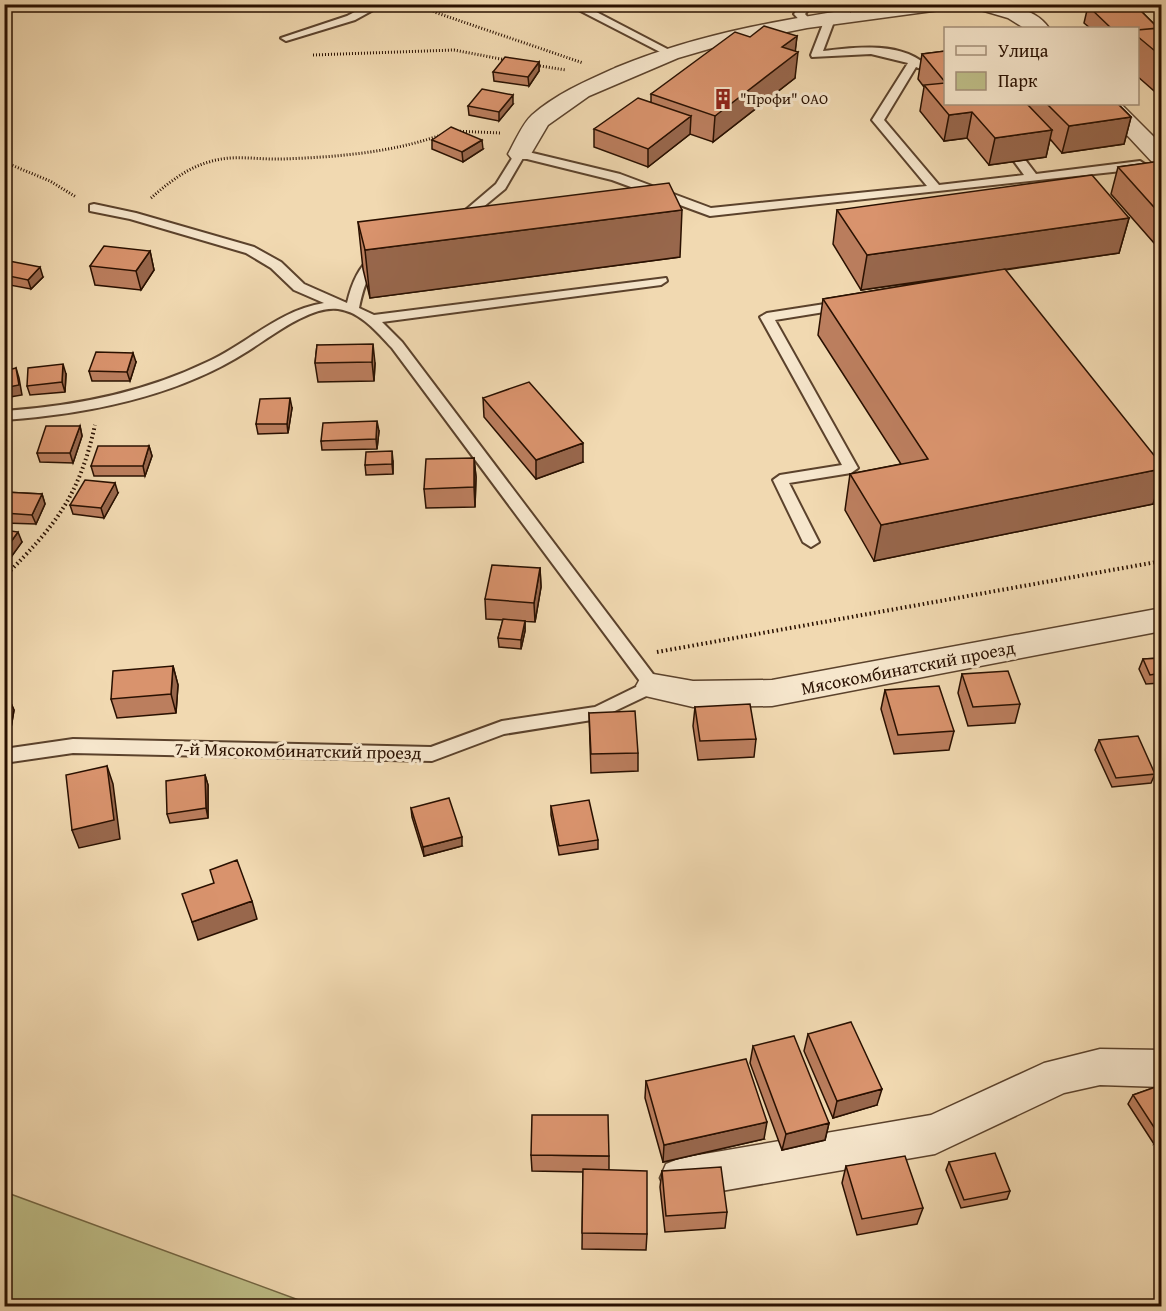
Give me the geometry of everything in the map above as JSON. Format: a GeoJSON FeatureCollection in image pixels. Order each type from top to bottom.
{"type":"FeatureCollection","features":[{"type":"Feature","properties":{"kind":"street"},"geometry":{"type":"LineString","coordinates":[[525,145],[539,121],[581,91],[670,53],[807,13],[830,19],[900,7],[940,4]]}},
{"type":"Feature","properties":{"kind":"street"},"geometry":{"type":"LineString","coordinates":[[981,4],[1015,14],[1036,27]]}},
{"type":"Feature","properties":{"kind":"street"},"geometry":{"type":"LineString","coordinates":[[1110,105],[1161,160]]}},
{"type":"Feature","properties":{"kind":"street","name":"Мясокомбинатский проезд"},"geometry":{"type":"LineString","coordinates":[[652,686],[693,694],[772,693],[1161,619]]}},
{"type":"Feature","properties":{"kind":"street"},"geometry":{"type":"LineString","coordinates":[[681,1178],[935,1134],[1058,1076],[1100,1067],[1161,1069]]}},
{"type":"Feature","properties":{"kind":"lane"},"geometry":{"type":"LineString","coordinates":[[286,38],[351,18],[379,4]]}},
{"type":"Feature","properties":{"kind":"lane"},"geometry":{"type":"LineString","coordinates":[[572,4],[670,53]]}},
{"type":"Feature","properties":{"kind":"lane"},"geometry":{"type":"LineString","coordinates":[[830,19],[816,55],[876,49],[915,61],[929,72]]}},
{"type":"Feature","properties":{"kind":"lane"},"geometry":{"type":"LineString","coordinates":[[915,61],[878,120],[936,189]]}},
{"type":"Feature","properties":{"kind":"lane"},"geometry":{"type":"LineString","coordinates":[[448,226],[469,214],[501,186],[525,145],[710,212],[1033,178],[1161,160]]}},
{"type":"Feature","properties":{"kind":"lane"},"geometry":{"type":"LineString","coordinates":[[1019,160],[1033,178]]}},
{"type":"Feature","properties":{"kind":"lane"},"geometry":{"type":"LineString","coordinates":[[94,208],[132,216],[250,250],[276,265],[299,287],[372,319],[398,345],[652,686]]}},
{"type":"Feature","properties":{"kind":"lane"},"geometry":{"type":"LineString","coordinates":[[352,311],[359,278],[366,265],[391,251]]}},
{"type":"Feature","properties":{"kind":"lane"},"geometry":{"type":"LineString","coordinates":[[372,319],[661,280]]}},
{"type":"Feature","properties":{"kind":"lane"},"geometry":{"type":"LineString","coordinates":[[812,542],[780,480],[851,468],[767,317],[858,303]]}},
{"type":"Feature","properties":{"kind":"lane"},"geometry":{"type":"LineString","coordinates":[[4,416],[99,404],[157,390],[215,364],[291,317],[317,306],[337,305]]}},
{"type":"Feature","properties":{"kind":"lane","name":"7-й Мясокомбинатский проезд"},"geometry":{"type":"LineString","coordinates":[[4,756],[73,746],[432,754],[502,728],[598,713],[652,686]]}},
{"type":"Feature","properties":{"kind":"path"},"geometry":{"type":"LineString","coordinates":[[420,4],[437,13],[619,75]]}},
{"type":"Feature","properties":{"kind":"path"},"geometry":{"type":"LineString","coordinates":[[313,55],[454,50],[512,60]]}},
{"type":"Feature","properties":{"kind":"path"},"geometry":{"type":"LineString","coordinates":[[523,63],[569,71],[565,57]]}},
{"type":"Feature","properties":{"kind":"path"},"geometry":{"type":"LineString","coordinates":[[132,216],[169,181],[211,162],[230,158],[288,159],[405,146],[463,130],[525,145]]}},
{"type":"Feature","properties":{"kind":"path"},"geometry":{"type":"LineString","coordinates":[[4,162],[50,181],[94,208]]}},
{"type":"Feature","properties":{"kind":"path"},"geometry":{"type":"LineString","coordinates":[[4,577],[47,535],[70,503],[88,460],[99,404]]}},
{"type":"Feature","properties":{"kind":"path"},"geometry":{"type":"LineString","coordinates":[[631,657],[1161,561]]}},
{"type":"Feature","properties":{"kind":"green space"},"geometry":{"type":"Polygon","coordinates":[[[5,1192],[315,1306],[5,1306],[5,1192]]]}},
{"type":"Feature","properties":{"kind":"building"},"geometry":{"type":"Polygon","coordinates":[[[1134,4],[1158,28],[1139,30],[1139,27],[1110,27],[1088,6],[1134,4]]]}},
{"type":"Feature","properties":{"kind":"building"},"geometry":{"type":"Polygon","coordinates":[[[764,26],[797,36],[782,47],[798,52],[715,116],[651,94],[735,32],[750,37],[764,26]]]}},
{"type":"Feature","properties":{"kind":"building"},"geometry":{"type":"Polygon","coordinates":[[[1161,28],[1161,56],[1139,38],[1139,30],[1161,28]]]}},
{"type":"Feature","properties":{"kind":"building"},"geometry":{"type":"Polygon","coordinates":[[[944,51],[944,81],[922,54],[944,51]]]}},
{"type":"Feature","properties":{"kind":"building"},"geometry":{"type":"Polygon","coordinates":[[[505,57],[539,62],[528,77],[493,72],[505,57]]]}},
{"type":"Feature","properties":{"kind":"building"},"geometry":{"type":"Polygon","coordinates":[[[944,83],[944,105],[1028,105],[1052,130],[995,138],[972,112],[949,115],[924,85],[944,83]]]}},
{"type":"Feature","properties":{"kind":"building"},"geometry":{"type":"Polygon","coordinates":[[[482,89],[513,95],[499,112],[468,106],[482,89]]]}},
{"type":"Feature","properties":{"kind":"building"},"geometry":{"type":"Polygon","coordinates":[[[638,98],[691,116],[648,149],[594,129],[638,98]]]}},
{"type":"Feature","properties":{"kind":"building"},"geometry":{"type":"Polygon","coordinates":[[[1048,105],[1119,105],[1131,117],[1069,126],[1048,105]]]}},
{"type":"Feature","properties":{"kind":"building"},"geometry":{"type":"Polygon","coordinates":[[[451,127],[482,140],[462,152],[432,140],[451,127]]]}},
{"type":"Feature","properties":{"kind":"building"},"geometry":{"type":"Polygon","coordinates":[[[1161,161],[1161,215],[1118,167],[1161,161]]]}},
{"type":"Feature","properties":{"kind":"building"},"geometry":{"type":"Polygon","coordinates":[[[1092,175],[1129,218],[867,255],[837,210],[1092,175]]]}},
{"type":"Feature","properties":{"kind":"building"},"geometry":{"type":"Polygon","coordinates":[[[669,183],[682,210],[365,250],[358,222],[669,183]]]}},
{"type":"Feature","properties":{"kind":"building"},"geometry":{"type":"Polygon","coordinates":[[[104,246],[150,251],[136,271],[90,266],[104,246]]]}},
{"type":"Feature","properties":{"kind":"building"},"geometry":{"type":"Polygon","coordinates":[[[9,261],[40,267],[28,280],[4,275],[4,266],[9,261]]]}},
{"type":"Feature","properties":{"kind":"building"},"geometry":{"type":"Polygon","coordinates":[[[1005,269],[1161,464],[1161,469],[881,525],[850,474],[928,459],[823,299],[1005,269]]]}},
{"type":"Feature","properties":{"kind":"building"},"geometry":{"type":"Polygon","coordinates":[[[373,344],[372,362],[315,363],[317,345],[373,344]]]}},
{"type":"Feature","properties":{"kind":"building"},"geometry":{"type":"Polygon","coordinates":[[[96,352],[133,353],[127,372],[89,371],[96,352]]]}},
{"type":"Feature","properties":{"kind":"building"},"geometry":{"type":"Polygon","coordinates":[[[63,364],[62,382],[27,386],[28,368],[63,364]]]}},
{"type":"Feature","properties":{"kind":"building"},"geometry":{"type":"Polygon","coordinates":[[[16,368],[19,385],[4,388],[4,371],[16,368]]]}},
{"type":"Feature","properties":{"kind":"building"},"geometry":{"type":"Polygon","coordinates":[[[529,382],[583,443],[536,460],[483,398],[529,382]]]}},
{"type":"Feature","properties":{"kind":"building"},"geometry":{"type":"Polygon","coordinates":[[[290,398],[287,424],[256,424],[260,399],[290,398]]]}},
{"type":"Feature","properties":{"kind":"building"},"geometry":{"type":"Polygon","coordinates":[[[377,421],[376,439],[321,441],[323,423],[377,421]]]}},
{"type":"Feature","properties":{"kind":"building"},"geometry":{"type":"Polygon","coordinates":[[[46,426],[80,426],[70,453],[37,453],[46,426]]]}},
{"type":"Feature","properties":{"kind":"building"},"geometry":{"type":"Polygon","coordinates":[[[98,446],[149,446],[143,466],[91,466],[98,446]]]}},
{"type":"Feature","properties":{"kind":"building"},"geometry":{"type":"Polygon","coordinates":[[[392,451],[392,464],[365,465],[366,452],[392,451]]]}},
{"type":"Feature","properties":{"kind":"building"},"geometry":{"type":"Polygon","coordinates":[[[474,458],[474,487],[424,489],[426,459],[474,458]]]}},
{"type":"Feature","properties":{"kind":"building"},"geometry":{"type":"Polygon","coordinates":[[[85,480],[115,483],[101,508],[70,505],[85,480]]]}},
{"type":"Feature","properties":{"kind":"building"},"geometry":{"type":"Polygon","coordinates":[[[4,492],[42,494],[32,515],[4,513],[4,492]]]}},
{"type":"Feature","properties":{"kind":"building"},"geometry":{"type":"Polygon","coordinates":[[[4,530],[18,532],[5,550],[4,550],[4,530]]]}},
{"type":"Feature","properties":{"kind":"building"},"geometry":{"type":"Polygon","coordinates":[[[492,565],[540,568],[534,603],[485,599],[492,565]]]}},
{"type":"Feature","properties":{"kind":"building"},"geometry":{"type":"Polygon","coordinates":[[[503,619],[525,621],[521,640],[498,638],[503,619]]]}},
{"type":"Feature","properties":{"kind":"building"},"geometry":{"type":"Polygon","coordinates":[[[1161,658],[1161,673],[1150,675],[1143,659],[1161,658]]]}},
{"type":"Feature","properties":{"kind":"building"},"geometry":{"type":"Polygon","coordinates":[[[173,666],[171,694],[111,699],[113,671],[173,666]]]}},
{"type":"Feature","properties":{"kind":"building"},"geometry":{"type":"Polygon","coordinates":[[[1008,671],[1020,704],[973,707],[962,674],[1008,671]]]}},
{"type":"Feature","properties":{"kind":"building"},"geometry":{"type":"Polygon","coordinates":[[[939,686],[954,731],[898,735],[885,690],[939,686]]]}},
{"type":"Feature","properties":{"kind":"building"},"geometry":{"type":"Polygon","coordinates":[[[4,701],[10,701],[7,718],[4,719],[4,701]]]}},
{"type":"Feature","properties":{"kind":"building"},"geometry":{"type":"Polygon","coordinates":[[[750,704],[756,739],[700,741],[695,707],[750,704]]]}},
{"type":"Feature","properties":{"kind":"building"},"geometry":{"type":"Polygon","coordinates":[[[635,711],[638,753],[591,754],[589,713],[635,711]]]}},
{"type":"Feature","properties":{"kind":"building"},"geometry":{"type":"Polygon","coordinates":[[[1138,736],[1155,774],[1116,778],[1099,740],[1138,736]]]}},
{"type":"Feature","properties":{"kind":"building"},"geometry":{"type":"Polygon","coordinates":[[[107,766],[114,820],[72,830],[66,775],[107,766]]]}},
{"type":"Feature","properties":{"kind":"building"},"geometry":{"type":"Polygon","coordinates":[[[205,775],[206,808],[167,814],[166,781],[205,775]]]}},
{"type":"Feature","properties":{"kind":"building"},"geometry":{"type":"Polygon","coordinates":[[[449,798],[462,837],[423,847],[411,808],[449,798]]]}},
{"type":"Feature","properties":{"kind":"building"},"geometry":{"type":"Polygon","coordinates":[[[589,800],[598,840],[559,846],[551,806],[589,800]]]}},
{"type":"Feature","properties":{"kind":"building"},"geometry":{"type":"Polygon","coordinates":[[[237,860],[252,901],[192,922],[182,894],[214,883],[210,870],[237,860]]]}},
{"type":"Feature","properties":{"kind":"building"},"geometry":{"type":"Polygon","coordinates":[[[851,1022],[882,1089],[837,1101],[808,1034],[851,1022]]]}},
{"type":"Feature","properties":{"kind":"building"},"geometry":{"type":"Polygon","coordinates":[[[794,1036],[829,1123],[786,1134],[753,1046],[794,1036]]]}},
{"type":"Feature","properties":{"kind":"building"},"geometry":{"type":"Polygon","coordinates":[[[746,1059],[767,1122],[664,1145],[646,1081],[746,1059]]]}},
{"type":"Feature","properties":{"kind":"building"},"geometry":{"type":"Polygon","coordinates":[[[1161,1085],[1161,1134],[1159,1135],[1133,1095],[1161,1085]]]}},
{"type":"Feature","properties":{"kind":"building"},"geometry":{"type":"Polygon","coordinates":[[[532,1115],[608,1115],[609,1156],[531,1155],[532,1115]]]}},
{"type":"Feature","properties":{"kind":"building"},"geometry":{"type":"Polygon","coordinates":[[[995,1153],[1010,1191],[964,1200],[949,1162],[995,1153]]]}},
{"type":"Feature","properties":{"kind":"building"},"geometry":{"type":"Polygon","coordinates":[[[905,1156],[923,1208],[862,1219],[846,1166],[905,1156]]]}},
{"type":"Feature","properties":{"kind":"building"},"geometry":{"type":"Polygon","coordinates":[[[721,1167],[727,1212],[666,1216],[662,1171],[721,1167]]]}},
{"type":"Feature","properties":{"kind":"building"},"geometry":{"type":"Polygon","coordinates":[[[583,1169],[647,1171],[647,1234],[582,1233],[583,1169]]]}},
{"type":"Feature","properties":{"kind":"place","name":"\"Профи\" ОАО"},"geometry":{"type":"Point","coordinates":[723,99]}}]}
